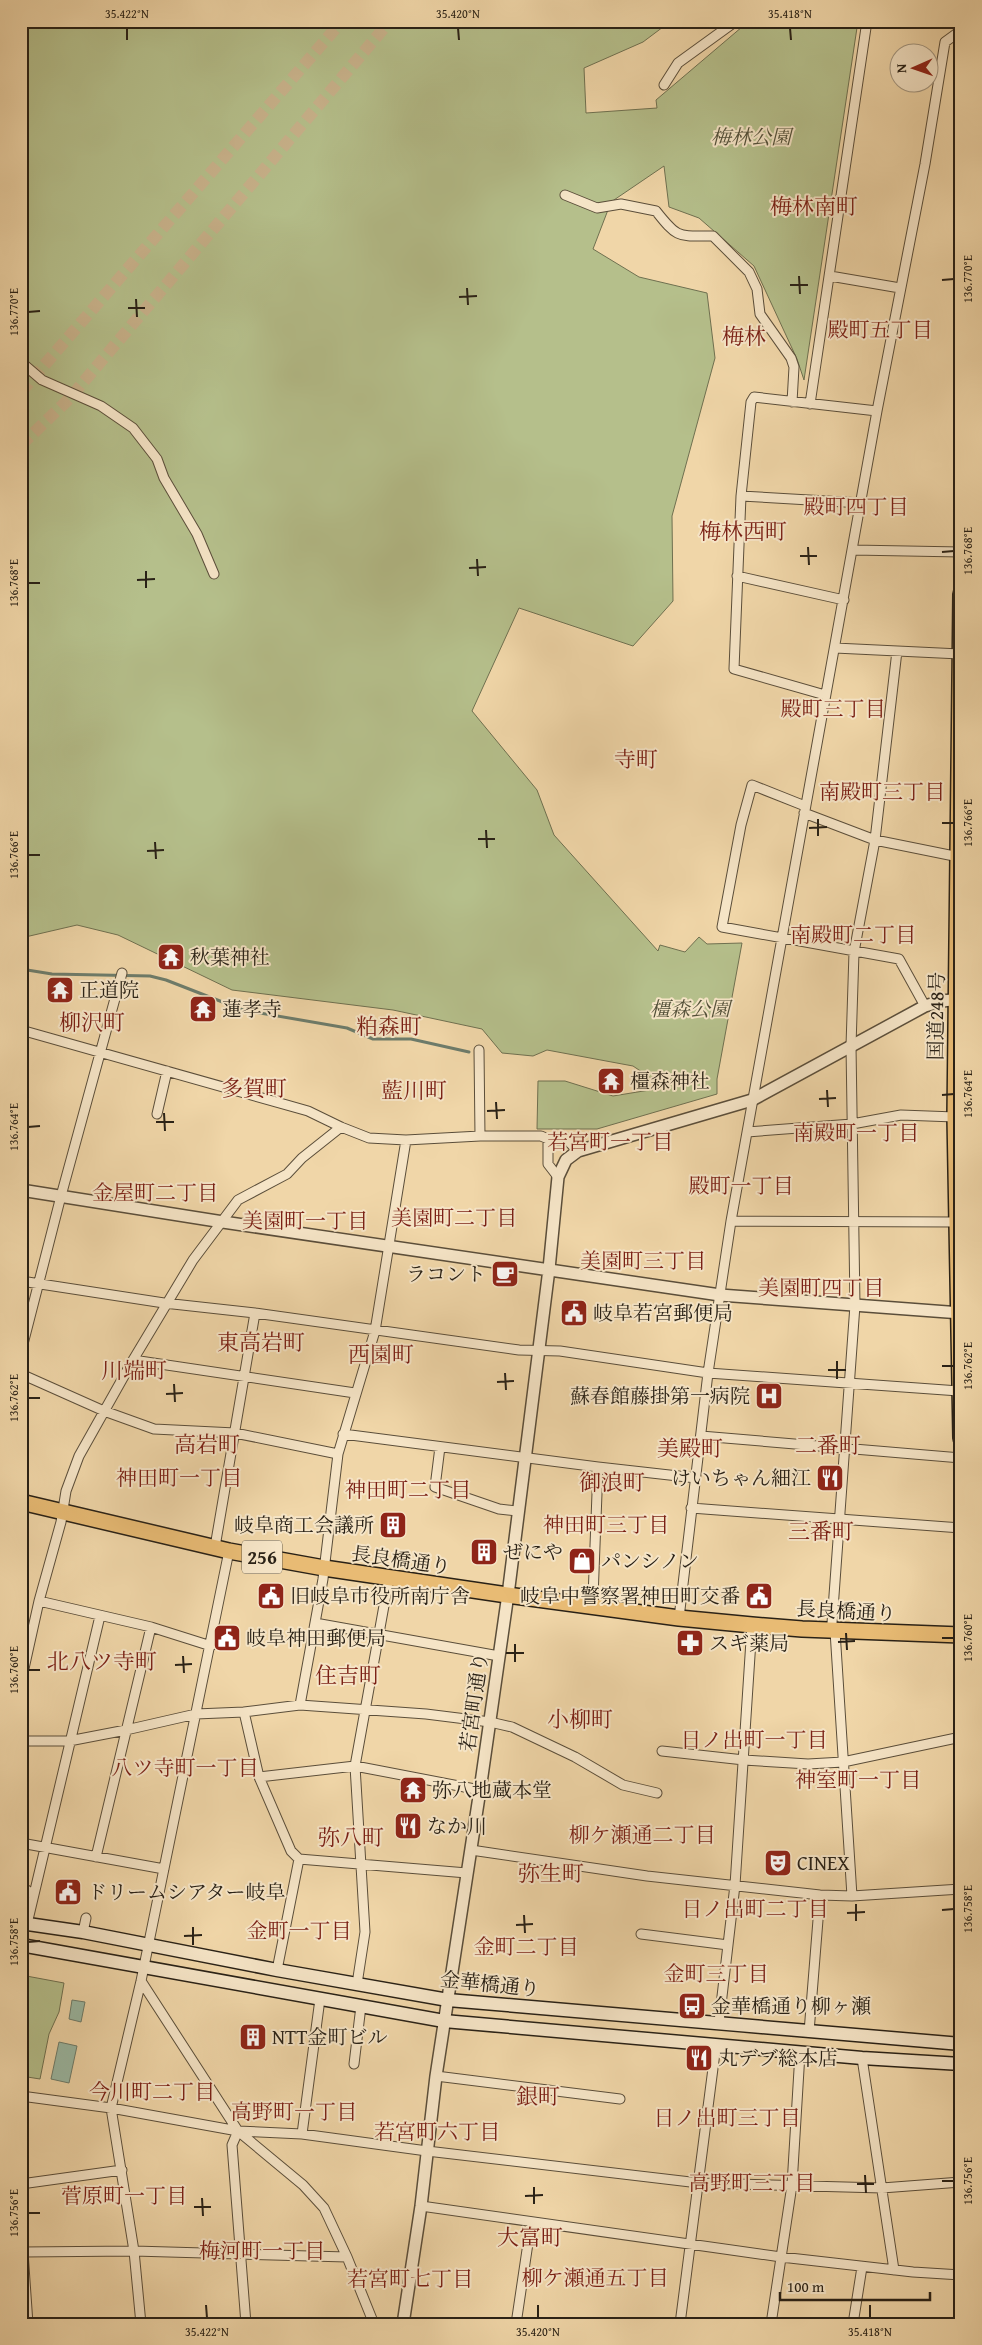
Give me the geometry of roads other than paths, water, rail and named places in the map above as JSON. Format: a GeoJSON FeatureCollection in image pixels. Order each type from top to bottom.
{"type":"FeatureCollection","features":[{"type":"Feature","properties":{"kind":"highway","name":"国道248号"},"geometry":{"type":"LineString","coordinates":[[961,594],[957,794],[959,857],[955,1117],[961,1438]]}},
{"type":"Feature","properties":{"kind":"highway","name":"長良橋通り"},"geometry":{"type":"LineString","coordinates":[[21,1494],[64,1509],[228,1551],[508,1591],[752,1625],[834,1627],[961,1626]]}},
{"type":"Feature","properties":{"kind":"highway","name":"長良橋通り"},"geometry":{"type":"LineString","coordinates":[[21,1502],[64,1509],[389,1578],[593,1598],[679,1614],[961,1635]]}},
{"type":"Feature","properties":{"kind":"main road","name":"金華橋通り"},"geometry":{"type":"LineString","coordinates":[[24,1924],[83,1932],[276,1970],[448,2000],[961,2044]]}},
{"type":"Feature","properties":{"kind":"main road","name":"金華橋通り"},"geometry":{"type":"LineString","coordinates":[[21,1945],[142,1974],[320,1999],[444,2021],[800,2053],[961,2064]]}},
{"type":"Feature","properties":{"kind":"street"},"geometry":{"type":"LineString","coordinates":[[664,84],[678,62],[736,21]]}},
{"type":"Feature","properties":{"kind":"street"},"geometry":{"type":"LineString","coordinates":[[810,404],[867,21]]}},
{"type":"Feature","properties":{"kind":"street"},"geometry":{"type":"LineString","coordinates":[[679,1614],[708,1373],[730,1221],[748,1132],[752,1100],[825,695],[836,648],[877,411],[925,164],[945,42],[956,34],[961,34]]}},
{"type":"Feature","properties":{"kind":"street"},"geometry":{"type":"LineString","coordinates":[[565,195],[597,208],[621,204],[656,211],[672,232],[680,236],[713,236],[749,272],[756,289],[760,314],[791,358],[794,367],[792,402]]}},
{"type":"Feature","properties":{"kind":"street"},"geometry":{"type":"LineString","coordinates":[[830,276],[900,288]]}},
{"type":"Feature","properties":{"kind":"street"},"geometry":{"type":"LineString","coordinates":[[21,362],[42,380],[101,406],[133,428],[157,459],[164,478],[198,534],[214,574]]}},
{"type":"Feature","properties":{"kind":"street"},"geometry":{"type":"LineString","coordinates":[[825,695],[734,669],[736,576],[741,496],[751,402],[754,397],[877,411]]}},
{"type":"Feature","properties":{"kind":"street"},"geometry":{"type":"LineString","coordinates":[[741,496],[861,503]]}},
{"type":"Feature","properties":{"kind":"street"},"geometry":{"type":"LineString","coordinates":[[853,550],[961,552]]}},
{"type":"Feature","properties":{"kind":"street"},"geometry":{"type":"LineString","coordinates":[[736,576],[844,600]]}},
{"type":"Feature","properties":{"kind":"street"},"geometry":{"type":"LineString","coordinates":[[836,648],[960,654]]}},
{"type":"Feature","properties":{"kind":"street"},"geometry":{"type":"LineString","coordinates":[[852,1896],[834,1627],[838,1519],[855,1304],[851,1046],[854,952],[875,840],[897,651]]}},
{"type":"Feature","properties":{"kind":"street"},"geometry":{"type":"LineString","coordinates":[[925,1006],[899,959],[722,927],[741,825],[752,785],[875,840],[959,857]]}},
{"type":"Feature","properties":{"kind":"street"},"geometry":{"type":"LineString","coordinates":[[21,1352],[60,1196],[102,1052],[122,973]]}},
{"type":"Feature","properties":{"kind":"street"},"geometry":{"type":"LineString","coordinates":[[548,1139],[548,1164],[558,1177],[566,1160],[578,1151],[752,1100],[925,1006],[942,1000],[958,999]]}},
{"type":"Feature","properties":{"kind":"street"},"geometry":{"type":"LineString","coordinates":[[21,1030],[308,1111],[340,1128],[369,1138],[406,1140],[480,1136],[541,1136],[548,1139],[568,1141],[578,1151]]}},
{"type":"Feature","properties":{"kind":"street"},"geometry":{"type":"LineString","coordinates":[[478,1050],[480,1136]]}},
{"type":"Feature","properties":{"kind":"street"},"geometry":{"type":"LineString","coordinates":[[156,1114],[168,1071]]}},
{"type":"Feature","properties":{"kind":"street"},"geometry":{"type":"LineString","coordinates":[[748,1132],[852,1124],[901,1115],[955,1117]]}},
{"type":"Feature","properties":{"kind":"street"},"geometry":{"type":"LineString","coordinates":[[21,1682],[39,1601],[64,1509],[66,1491],[79,1456],[133,1360],[194,1260],[238,1200],[287,1174],[302,1158],[340,1128]]}},
{"type":"Feature","properties":{"kind":"street"},"geometry":{"type":"LineString","coordinates":[[300,1705],[324,1564],[338,1454],[375,1330],[406,1140]]}},
{"type":"Feature","properties":{"kind":"street","name":"若宮町通り"},"geometry":{"type":"LineString","coordinates":[[403,2324],[421,2206],[436,2076],[480,1790],[508,1591],[549,1269],[558,1177]]}},
{"type":"Feature","properties":{"kind":"street"},"geometry":{"type":"LineString","coordinates":[[21,1190],[223,1222],[720,1294],[959,1313]]}},
{"type":"Feature","properties":{"kind":"street"},"geometry":{"type":"LineString","coordinates":[[730,1221],[956,1222]]}},
{"type":"Feature","properties":{"kind":"street"},"geometry":{"type":"LineString","coordinates":[[21,1281],[519,1350],[560,1351],[708,1373],[959,1390]]}},
{"type":"Feature","properties":{"kind":"street"},"geometry":{"type":"LineString","coordinates":[[216,1541],[255,1313]]}},
{"type":"Feature","properties":{"kind":"street"},"geometry":{"type":"LineString","coordinates":[[133,1360],[355,1393]]}},
{"type":"Feature","properties":{"kind":"street"},"geometry":{"type":"LineString","coordinates":[[21,1374],[104,1411],[154,1429],[235,1434],[338,1454]]}},
{"type":"Feature","properties":{"kind":"street"},"geometry":{"type":"LineString","coordinates":[[343,1434],[696,1478]]}},
{"type":"Feature","properties":{"kind":"street"},"geometry":{"type":"LineString","coordinates":[[701,1436],[961,1458]]}},
{"type":"Feature","properties":{"kind":"street"},"geometry":{"type":"LineString","coordinates":[[440,1446],[435,1487],[499,1509],[518,1511]]}},
{"type":"Feature","properties":{"kind":"street"},"geometry":{"type":"LineString","coordinates":[[593,1598],[598,1467]]}},
{"type":"Feature","properties":{"kind":"street"},"geometry":{"type":"LineString","coordinates":[[691,1508],[961,1528]]}},
{"type":"Feature","properties":{"kind":"street"},"geometry":{"type":"LineString","coordinates":[[141,2324],[134,2251],[111,2108],[164,1870],[211,1646],[228,1551]]}},
{"type":"Feature","properties":{"kind":"street"},"geometry":{"type":"LineString","coordinates":[[357,1984],[365,1932],[355,1766],[389,1578]]}},
{"type":"Feature","properties":{"kind":"street"},"geometry":{"type":"LineString","coordinates":[[39,1601],[151,1628],[211,1646]]}},
{"type":"Feature","properties":{"kind":"street"},"geometry":{"type":"LineString","coordinates":[[24,1924],[100,1616]]}},
{"type":"Feature","properties":{"kind":"street"},"geometry":{"type":"LineString","coordinates":[[315,1622],[499,1656]]}},
{"type":"Feature","properties":{"kind":"street"},"geometry":{"type":"LineString","coordinates":[[718,2022],[735,1885],[752,1625]]}},
{"type":"Feature","properties":{"kind":"street"},"geometry":{"type":"LineString","coordinates":[[96,1857],[151,1628]]}},
{"type":"Feature","properties":{"kind":"street"},"geometry":{"type":"LineString","coordinates":[[21,1741],[69,1741],[196,1714],[244,1712],[300,1705],[435,1715],[490,1722],[512,1728],[574,1757],[623,1785],[657,1793]]}},
{"type":"Feature","properties":{"kind":"street"},"geometry":{"type":"LineString","coordinates":[[244,1712],[259,1777],[292,1851],[299,1859],[467,1873]]}},
{"type":"Feature","properties":{"kind":"street"},"geometry":{"type":"LineString","coordinates":[[662,1751],[744,1760],[808,1764],[843,1762],[961,1737]]}},
{"type":"Feature","properties":{"kind":"street"},"geometry":{"type":"LineString","coordinates":[[259,1777],[355,1766],[480,1790]]}},
{"type":"Feature","properties":{"kind":"street"},"geometry":{"type":"LineString","coordinates":[[21,1843],[164,1870]]}},
{"type":"Feature","properties":{"kind":"street"},"geometry":{"type":"LineString","coordinates":[[471,1850],[647,1876],[820,1895],[852,1896],[961,1890]]}},
{"type":"Feature","properties":{"kind":"street"},"geometry":{"type":"LineString","coordinates":[[276,1970],[299,1859]]}},
{"type":"Feature","properties":{"kind":"street"},"geometry":{"type":"LineString","coordinates":[[21,1886],[32,1894]]}},
{"type":"Feature","properties":{"kind":"street"},"geometry":{"type":"LineString","coordinates":[[809,2032],[820,1895]]}},
{"type":"Feature","properties":{"kind":"street"},"geometry":{"type":"LineString","coordinates":[[83,1932],[86,1918]]}},
{"type":"Feature","properties":{"kind":"street"},"geometry":{"type":"LineString","coordinates":[[642,1934],[728,1945]]}},
{"type":"Feature","properties":{"kind":"street"},"geometry":{"type":"LineString","coordinates":[[142,1974],[238,2131],[303,2185],[324,2208],[347,2257],[374,2324]]}},
{"type":"Feature","properties":{"kind":"street"},"geometry":{"type":"LineString","coordinates":[[302,2134],[320,1999]]}},
{"type":"Feature","properties":{"kind":"street"},"geometry":{"type":"LineString","coordinates":[[354,2064],[361,2006]]}},
{"type":"Feature","properties":{"kind":"street"},"geometry":{"type":"LineString","coordinates":[[680,2324],[716,2045]]}},
{"type":"Feature","properties":{"kind":"street"},"geometry":{"type":"LineString","coordinates":[[771,2324],[792,2185],[800,2053]]}},
{"type":"Feature","properties":{"kind":"street"},"geometry":{"type":"LineString","coordinates":[[862,2058],[894,2270]]}},
{"type":"Feature","properties":{"kind":"street"},"geometry":{"type":"LineString","coordinates":[[436,2076],[620,2098]]}},
{"type":"Feature","properties":{"kind":"street"},"geometry":{"type":"LineString","coordinates":[[21,2096],[111,2108],[238,2131],[302,2134],[427,2151],[699,2183],[882,2188],[961,2182]]}},
{"type":"Feature","properties":{"kind":"street"},"geometry":{"type":"LineString","coordinates":[[238,2131],[232,2145],[246,2324]]}},
{"type":"Feature","properties":{"kind":"street"},"geometry":{"type":"LineString","coordinates":[[22,2184],[122,2170]]}},
{"type":"Feature","properties":{"kind":"street"},"geometry":{"type":"LineString","coordinates":[[21,2173],[23,2279],[28,2324]]}},
{"type":"Feature","properties":{"kind":"street"},"geometry":{"type":"LineString","coordinates":[[421,2206],[781,2257],[862,2267],[961,2275]]}},
{"type":"Feature","properties":{"kind":"street"},"geometry":{"type":"LineString","coordinates":[[516,2324],[531,2223]]}},
{"type":"Feature","properties":{"kind":"street"},"geometry":{"type":"LineString","coordinates":[[23,2252],[134,2251],[347,2257]]}},
{"type":"Feature","properties":{"kind":"street"},"geometry":{"type":"LineString","coordinates":[[854,2324],[862,2267]]}},
{"type":"Feature","properties":{"kind":"waterway"},"geometry":{"type":"LineString","coordinates":[[21,969],[52,974],[150,976],[166,980],[243,1010],[347,1028],[373,1039],[411,1039],[469,1052]]}},
{"type":"Feature","properties":{"kind":"tunnel"},"geometry":{"type":"LineString","coordinates":[[21,392],[342,21]]}},
{"type":"Feature","properties":{"kind":"tunnel"},"geometry":{"type":"LineString","coordinates":[[21,445],[69,399],[390,21]]}},
{"type":"Feature","properties":{"kind":"place","name":"秋葉神社"},"geometry":{"type":"Point","coordinates":[171,957]}},
{"type":"Feature","properties":{"kind":"place","name":"正道院"},"geometry":{"type":"Point","coordinates":[60,990]}},
{"type":"Feature","properties":{"kind":"place","name":"蓮孝寺"},"geometry":{"type":"Point","coordinates":[203,1009]}},
{"type":"Feature","properties":{"kind":"place","name":"橿森神社"},"geometry":{"type":"Point","coordinates":[611,1081]}},
{"type":"Feature","properties":{"kind":"place","name":"ラコント"},"geometry":{"type":"Point","coordinates":[505,1274]}},
{"type":"Feature","properties":{"kind":"place","name":"岐阜若宮郵便局"},"geometry":{"type":"Point","coordinates":[574,1313]}},
{"type":"Feature","properties":{"kind":"place","name":"蘇春館藤掛第一病院"},"geometry":{"type":"Point","coordinates":[769,1396]}},
{"type":"Feature","properties":{"kind":"place","name":"けいちゃん細江"},"geometry":{"type":"Point","coordinates":[830,1478]}},
{"type":"Feature","properties":{"kind":"place","name":"岐阜商工会議所"},"geometry":{"type":"Point","coordinates":[393,1525]}},
{"type":"Feature","properties":{"kind":"place","name":"ぜにや"},"geometry":{"type":"Point","coordinates":[484,1552]}},
{"type":"Feature","properties":{"kind":"place","name":"パンシノン"},"geometry":{"type":"Point","coordinates":[582,1561]}},
{"type":"Feature","properties":{"kind":"place","name":"旧岐阜市役所南庁舎"},"geometry":{"type":"Point","coordinates":[271,1596]}},
{"type":"Feature","properties":{"kind":"place","name":"岐阜中警察署神田町交番"},"geometry":{"type":"Point","coordinates":[759,1596]}},
{"type":"Feature","properties":{"kind":"place","name":"岐阜神田郵便局"},"geometry":{"type":"Point","coordinates":[227,1638]}},
{"type":"Feature","properties":{"kind":"place","name":"スギ薬局"},"geometry":{"type":"Point","coordinates":[690,1643]}},
{"type":"Feature","properties":{"kind":"place","name":"弥八地蔵本堂"},"geometry":{"type":"Point","coordinates":[413,1790]}},
{"type":"Feature","properties":{"kind":"place","name":"なか川"},"geometry":{"type":"Point","coordinates":[408,1826]}},
{"type":"Feature","properties":{"kind":"place","name":"CINEX"},"geometry":{"type":"Point","coordinates":[778,1863]}},
{"type":"Feature","properties":{"kind":"place","name":"ドリームシアター岐阜"},"geometry":{"type":"Point","coordinates":[68,1892]}},
{"type":"Feature","properties":{"kind":"place","name":"金華橋通り柳ヶ瀬"},"geometry":{"type":"Point","coordinates":[692,2006]}},
{"type":"Feature","properties":{"kind":"place","name":"NTT金町ビル"},"geometry":{"type":"Point","coordinates":[253,2037]}},
{"type":"Feature","properties":{"kind":"place","name":"丸デブ総本店"},"geometry":{"type":"Point","coordinates":[699,2058]}},
{"type":"Feature","properties":{"kind":"district","name":"梅林南町"},"geometry":{"type":"Point","coordinates":[814,206]}},
{"type":"Feature","properties":{"kind":"district","name":"殿町五丁目"},"geometry":{"type":"Point","coordinates":[880,330]}},
{"type":"Feature","properties":{"kind":"district","name":"梅林"},"geometry":{"type":"Point","coordinates":[744,336]}},
{"type":"Feature","properties":{"kind":"district","name":"殿町四丁目"},"geometry":{"type":"Point","coordinates":[856,507]}},
{"type":"Feature","properties":{"kind":"district","name":"梅林西町"},"geometry":{"type":"Point","coordinates":[743,531]}},
{"type":"Feature","properties":{"kind":"district","name":"殿町三丁目"},"geometry":{"type":"Point","coordinates":[833,709]}},
{"type":"Feature","properties":{"kind":"district","name":"寺町"},"geometry":{"type":"Point","coordinates":[636,759]}},
{"type":"Feature","properties":{"kind":"district","name":"南殿町三丁目"},"geometry":{"type":"Point","coordinates":[882,792]}},
{"type":"Feature","properties":{"kind":"district","name":"南殿町二丁目"},"geometry":{"type":"Point","coordinates":[853,935]}},
{"type":"Feature","properties":{"kind":"district","name":"柳沢町"},"geometry":{"type":"Point","coordinates":[92,1022]}},
{"type":"Feature","properties":{"kind":"district","name":"粕森町"},"geometry":{"type":"Point","coordinates":[389,1026]}},
{"type":"Feature","properties":{"kind":"district","name":"多賀町"},"geometry":{"type":"Point","coordinates":[254,1088]}},
{"type":"Feature","properties":{"kind":"district","name":"藍川町"},"geometry":{"type":"Point","coordinates":[414,1090]}},
{"type":"Feature","properties":{"kind":"district","name":"南殿町一丁目"},"geometry":{"type":"Point","coordinates":[856,1133]}},
{"type":"Feature","properties":{"kind":"district","name":"若宮町一丁目"},"geometry":{"type":"Point","coordinates":[610,1142]}},
{"type":"Feature","properties":{"kind":"district","name":"殿町一丁目"},"geometry":{"type":"Point","coordinates":[741,1186]}},
{"type":"Feature","properties":{"kind":"district","name":"金屋町二丁目"},"geometry":{"type":"Point","coordinates":[155,1193]}},
{"type":"Feature","properties":{"kind":"district","name":"美園町二丁目"},"geometry":{"type":"Point","coordinates":[454,1218]}},
{"type":"Feature","properties":{"kind":"district","name":"美園町一丁目"},"geometry":{"type":"Point","coordinates":[305,1221]}},
{"type":"Feature","properties":{"kind":"district","name":"美園町三丁目"},"geometry":{"type":"Point","coordinates":[643,1261]}},
{"type":"Feature","properties":{"kind":"district","name":"美園町四丁目"},"geometry":{"type":"Point","coordinates":[821,1288]}},
{"type":"Feature","properties":{"kind":"district","name":"東高岩町"},"geometry":{"type":"Point","coordinates":[261,1342]}},
{"type":"Feature","properties":{"kind":"district","name":"西園町"},"geometry":{"type":"Point","coordinates":[381,1354]}},
{"type":"Feature","properties":{"kind":"district","name":"川端町"},"geometry":{"type":"Point","coordinates":[134,1370]}},
{"type":"Feature","properties":{"kind":"district","name":"高岩町"},"geometry":{"type":"Point","coordinates":[207,1444]}},
{"type":"Feature","properties":{"kind":"district","name":"二番町"},"geometry":{"type":"Point","coordinates":[828,1445]}},
{"type":"Feature","properties":{"kind":"district","name":"美殿町"},"geometry":{"type":"Point","coordinates":[690,1448]}},
{"type":"Feature","properties":{"kind":"district","name":"神田町一丁目"},"geometry":{"type":"Point","coordinates":[179,1478]}},
{"type":"Feature","properties":{"kind":"district","name":"御浪町"},"geometry":{"type":"Point","coordinates":[612,1482]}},
{"type":"Feature","properties":{"kind":"district","name":"神田町二丁目"},"geometry":{"type":"Point","coordinates":[408,1490]}},
{"type":"Feature","properties":{"kind":"district","name":"神田町三丁目"},"geometry":{"type":"Point","coordinates":[606,1525]}},
{"type":"Feature","properties":{"kind":"district","name":"三番町"},"geometry":{"type":"Point","coordinates":[821,1531]}},
{"type":"Feature","properties":{"kind":"district","name":"北八ツ寺町"},"geometry":{"type":"Point","coordinates":[102,1661]}},
{"type":"Feature","properties":{"kind":"district","name":"住吉町"},"geometry":{"type":"Point","coordinates":[348,1675]}},
{"type":"Feature","properties":{"kind":"district","name":"小柳町"},"geometry":{"type":"Point","coordinates":[580,1719]}},
{"type":"Feature","properties":{"kind":"district","name":"日ノ出町一丁目"},"geometry":{"type":"Point","coordinates":[754,1740]}},
{"type":"Feature","properties":{"kind":"district","name":"八ツ寺町一丁目"},"geometry":{"type":"Point","coordinates":[185,1768]}},
{"type":"Feature","properties":{"kind":"district","name":"神室町一丁目"},"geometry":{"type":"Point","coordinates":[858,1780]}},
{"type":"Feature","properties":{"kind":"district","name":"柳ケ瀬通二丁目"},"geometry":{"type":"Point","coordinates":[642,1835]}},
{"type":"Feature","properties":{"kind":"district","name":"弥八町"},"geometry":{"type":"Point","coordinates":[351,1837]}},
{"type":"Feature","properties":{"kind":"district","name":"弥生町"},"geometry":{"type":"Point","coordinates":[551,1873]}},
{"type":"Feature","properties":{"kind":"district","name":"日ノ出町二丁目"},"geometry":{"type":"Point","coordinates":[755,1909]}},
{"type":"Feature","properties":{"kind":"district","name":"金町一丁目"},"geometry":{"type":"Point","coordinates":[299,1931]}},
{"type":"Feature","properties":{"kind":"district","name":"金町二丁目"},"geometry":{"type":"Point","coordinates":[526,1947]}},
{"type":"Feature","properties":{"kind":"district","name":"金町三丁目"},"geometry":{"type":"Point","coordinates":[716,1974]}},
{"type":"Feature","properties":{"kind":"district","name":"今川町二丁目"},"geometry":{"type":"Point","coordinates":[152,2092]}},
{"type":"Feature","properties":{"kind":"district","name":"銀町"},"geometry":{"type":"Point","coordinates":[538,2096]}},
{"type":"Feature","properties":{"kind":"district","name":"高野町一丁目"},"geometry":{"type":"Point","coordinates":[294,2112]}},
{"type":"Feature","properties":{"kind":"district","name":"日ノ出町三丁目"},"geometry":{"type":"Point","coordinates":[727,2118]}},
{"type":"Feature","properties":{"kind":"district","name":"若宮町六丁目"},"geometry":{"type":"Point","coordinates":[437,2132]}},
{"type":"Feature","properties":{"kind":"district","name":"高野町三丁目"},"geometry":{"type":"Point","coordinates":[752,2183]}},
{"type":"Feature","properties":{"kind":"district","name":"菅原町一丁目"},"geometry":{"type":"Point","coordinates":[124,2196]}},
{"type":"Feature","properties":{"kind":"district","name":"大富町"},"geometry":{"type":"Point","coordinates":[530,2237]}},
{"type":"Feature","properties":{"kind":"district","name":"梅河町一丁目"},"geometry":{"type":"Point","coordinates":[262,2251]}},
{"type":"Feature","properties":{"kind":"district","name":"柳ケ瀬通五丁目"},"geometry":{"type":"Point","coordinates":[595,2278]}},
{"type":"Feature","properties":{"kind":"district","name":"若宮町七丁目"},"geometry":{"type":"Point","coordinates":[410,2279]}},
{"type":"Feature","properties":{"kind":"park label","name":"梅林公園"},"geometry":{"type":"Point","coordinates":[751,137]}},
{"type":"Feature","properties":{"kind":"park label","name":"橿森公園"},"geometry":{"type":"Point","coordinates":[690,1009]}}]}
